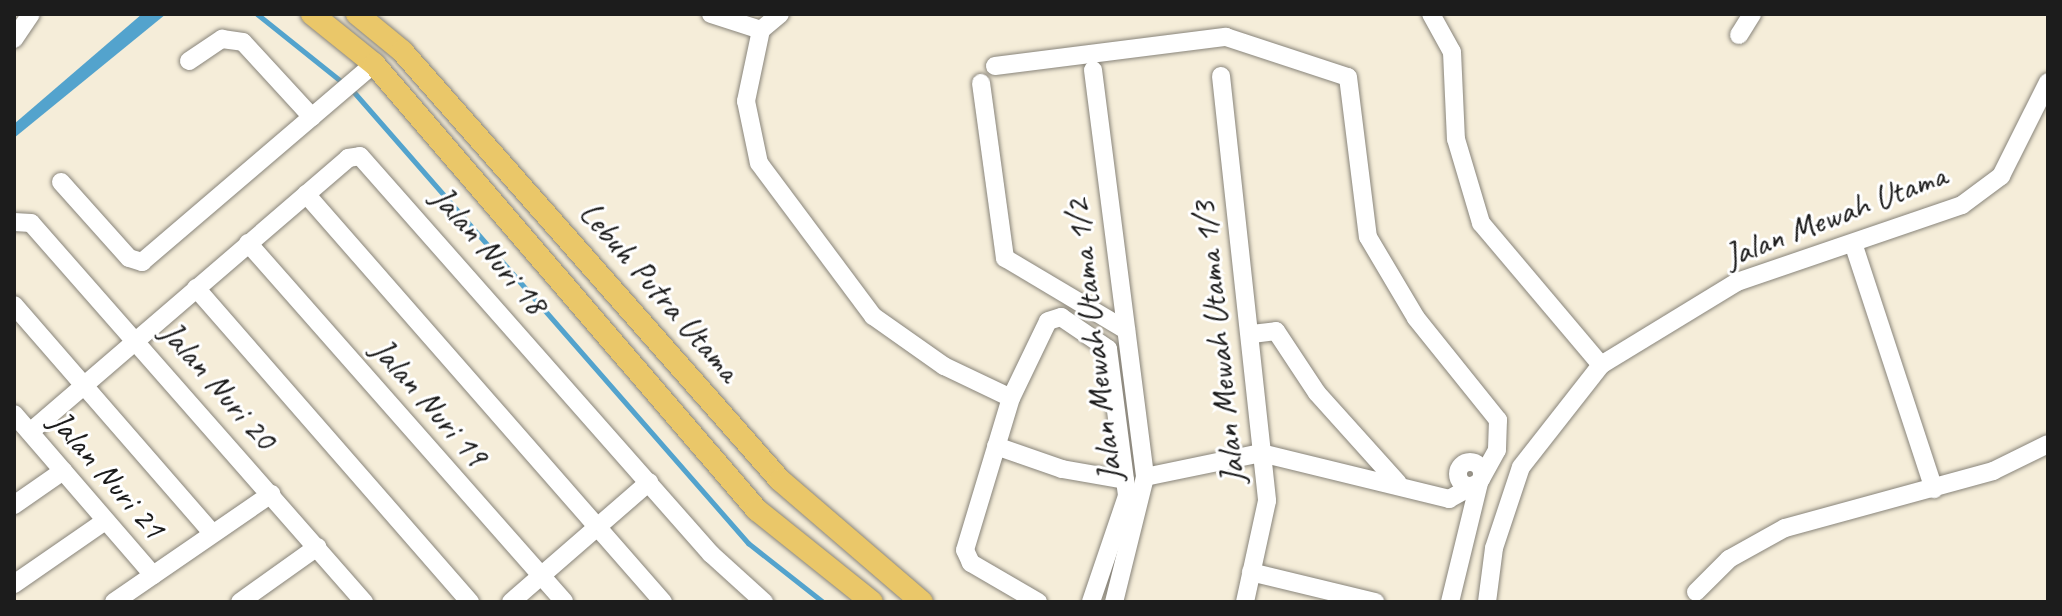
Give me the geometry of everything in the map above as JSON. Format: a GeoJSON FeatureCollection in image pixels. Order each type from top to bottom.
{"type":"FeatureCollection","features":[{"type":"Feature","properties":{"kind":"main road","name":"Lebuh Putra Utama"},"geometry":{"type":"LineString","coordinates":[[312,14],[374,64],[757,510],[872,602]]}},
{"type":"Feature","properties":{"kind":"main road","name":"Lebuh Putra Utama"},"geometry":{"type":"LineString","coordinates":[[357,14],[402,51],[780,480],[922,602]]}},
{"type":"Feature","properties":{"kind":"street"},"geometry":{"type":"LineString","coordinates":[[14,39],[31,14]]}},
{"type":"Feature","properties":{"kind":"street"},"geometry":{"type":"LineString","coordinates":[[711,14],[761,30]]}},
{"type":"Feature","properties":{"kind":"street"},"geometry":{"type":"LineString","coordinates":[[780,14],[761,30],[746,101],[759,163],[808,239],[873,316],[944,366],[1011,398]]}},
{"type":"Feature","properties":{"kind":"street"},"geometry":{"type":"LineString","coordinates":[[1431,14],[1452,52],[1456,139],[1481,223],[1601,365]]}},
{"type":"Feature","properties":{"kind":"street"},"geometry":{"type":"LineString","coordinates":[[1739,35],[1752,14]]}},
{"type":"Feature","properties":{"kind":"street"},"geometry":{"type":"LineString","coordinates":[[995,66],[1226,37],[1348,77],[1368,237],[1416,318],[1494,411],[1498,428],[1497,450],[1478,483],[1461,498],[1261,453],[1145,477]]}},
{"type":"Feature","properties":{"kind":"street"},"geometry":{"type":"LineString","coordinates":[[189,61],[222,39],[243,42],[312,117]]}},
{"type":"Feature","properties":{"kind":"street"},"geometry":{"type":"LineString","coordinates":[[61,182],[129,258],[142,262],[374,64]]}},
{"type":"Feature","properties":{"kind":"street","name":"Jalan Mewah Utama 1/2"},"geometry":{"type":"LineString","coordinates":[[1093,70],[1145,477],[1114,602]]}},
{"type":"Feature","properties":{"kind":"street","name":"Jalan Mewah Utama 1/3"},"geometry":{"type":"LineString","coordinates":[[1221,76],[1252,334],[1267,501],[1245,602]]}},
{"type":"Feature","properties":{"kind":"street","name":"Jalan Mewah Utama"},"geometry":{"type":"LineString","coordinates":[[1487,602],[1494,548],[1521,467],[1601,365],[1737,282],[1854,246],[1962,205],[2001,176],[2048,82]]}},
{"type":"Feature","properties":{"kind":"street"},"geometry":{"type":"LineString","coordinates":[[981,83],[1005,258],[1126,330]]}},
{"type":"Feature","properties":{"kind":"street","name":"Jalan Nuri 18"},"geometry":{"type":"LineString","coordinates":[[30,432],[348,158],[371,162],[649,482],[764,602]]}},
{"type":"Feature","properties":{"kind":"street"},"geometry":{"type":"LineString","coordinates":[[306,194],[663,602]]}},
{"type":"Feature","properties":{"kind":"street","name":"Jalan Nuri 20"},"geometry":{"type":"LineString","coordinates":[[16,221],[31,223],[137,339],[362,601]]}},
{"type":"Feature","properties":{"kind":"street","name":"Jalan Nuri 19"},"geometry":{"type":"LineString","coordinates":[[248,243],[564,602]]}},
{"type":"Feature","properties":{"kind":"street"},"geometry":{"type":"LineString","coordinates":[[1854,246],[1934,489]]}},
{"type":"Feature","properties":{"kind":"street"},"geometry":{"type":"LineString","coordinates":[[196,288],[470,602]]}},
{"type":"Feature","properties":{"kind":"street"},"geometry":{"type":"LineString","coordinates":[[14,305],[212,533]]}},
{"type":"Feature","properties":{"kind":"street"},"geometry":{"type":"LineString","coordinates":[[1038,602],[965,558],[1011,398],[1053,318],[1102,338],[1125,480],[1125,511],[1091,602]]}},
{"type":"Feature","properties":{"kind":"street"},"geometry":{"type":"LineString","coordinates":[[1252,334],[1279,334],[1317,393],[1400,485]]}},
{"type":"Feature","properties":{"kind":"street","name":"Jalan Nuri 21"},"geometry":{"type":"LineString","coordinates":[[14,414],[153,575]]}},
{"type":"Feature","properties":{"kind":"street"},"geometry":{"type":"LineString","coordinates":[[1434,494],[1463,468],[1498,428]]}},
{"type":"Feature","properties":{"kind":"street"},"geometry":{"type":"LineString","coordinates":[[1696,592],[1729,559],[1785,528],[1934,489],[2048,444]]}},
{"type":"Feature","properties":{"kind":"street"},"geometry":{"type":"LineString","coordinates":[[996,446],[1062,469],[1125,480]]}},
{"type":"Feature","properties":{"kind":"street"},"geometry":{"type":"LineString","coordinates":[[1450,602],[1480,466],[1463,468]]}},
{"type":"Feature","properties":{"kind":"street"},"geometry":{"type":"LineString","coordinates":[[14,505],[63,471]]}},
{"type":"Feature","properties":{"kind":"street"},"geometry":{"type":"LineString","coordinates":[[511,602],[649,482]]}},
{"type":"Feature","properties":{"kind":"street"},"geometry":{"type":"LineString","coordinates":[[114,602],[271,494]]}},
{"type":"Feature","properties":{"kind":"street"},"geometry":{"type":"LineString","coordinates":[[14,584],[105,521]]}},
{"type":"Feature","properties":{"kind":"street"},"geometry":{"type":"LineString","coordinates":[[240,602],[317,547]]}},
{"type":"Feature","properties":{"kind":"street"},"geometry":{"type":"LineString","coordinates":[[1251,572],[1375,602]]}},
{"type":"Feature","properties":{"kind":"water"},"geometry":{"type":"Polygon","coordinates":[[[142,14],[166,14],[14,138],[14,124],[142,14]]]}},
{"type":"Feature","properties":{"kind":"waterway"},"geometry":{"type":"LineString","coordinates":[[257,14],[352,90],[748,543],[823,602]]}}]}
